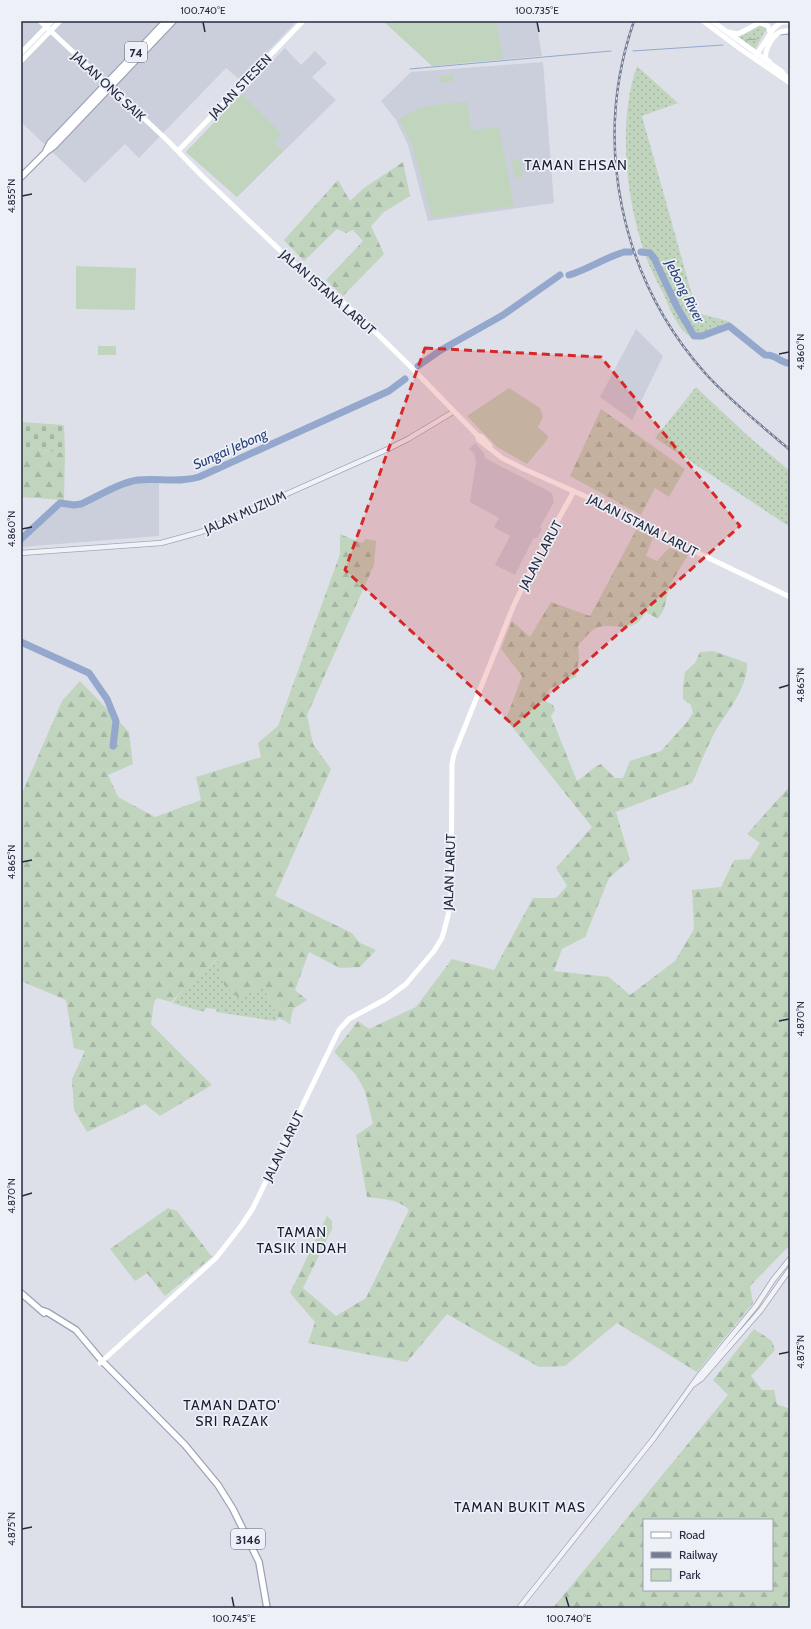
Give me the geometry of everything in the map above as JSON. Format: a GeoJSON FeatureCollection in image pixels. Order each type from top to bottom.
{"type":"FeatureCollection","features":[{"type":"Feature","properties":{"kind":"main road","name":"JALAN ONG SAIK"},"geometry":{"type":"LineString","coordinates":[[40,21],[178,151]]}},
{"type":"Feature","properties":{"kind":"main road"},"geometry":{"type":"LineString","coordinates":[[21,61],[48,29],[52,21]]}},
{"type":"Feature","properties":{"kind":"main road"},"geometry":{"type":"LineString","coordinates":[[21,53],[48,29],[60,21]]}},
{"type":"Feature","properties":{"kind":"main road","name":"74"},"geometry":{"type":"LineString","coordinates":[[21,177],[54,146],[166,21]]}},
{"type":"Feature","properties":{"kind":"main road","name":"74"},"geometry":{"type":"LineString","coordinates":[[108,85],[173,21]]}},
{"type":"Feature","properties":{"kind":"main road","name":"JALAN STESEN"},"geometry":{"type":"LineString","coordinates":[[178,151],[303,21]]}},
{"type":"Feature","properties":{"kind":"main road"},"geometry":{"type":"LineString","coordinates":[[703,21],[739,44],[790,82]]}},
{"type":"Feature","properties":{"kind":"main road"},"geometry":{"type":"LineString","coordinates":[[712,21],[725,31],[738,34],[761,22],[768,26],[770,32]]}},
{"type":"Feature","properties":{"kind":"main road"},"geometry":{"type":"LineString","coordinates":[[755,56],[770,32],[780,21],[790,22]]}},
{"type":"Feature","properties":{"kind":"main road"},"geometry":{"type":"LineString","coordinates":[[773,66],[765,57],[767,49],[775,36],[783,31],[790,30]]}},
{"type":"Feature","properties":{"kind":"main road"},"geometry":{"type":"LineString","coordinates":[[725,31],[729,37]]}},
{"type":"Feature","properties":{"kind":"main road"},"geometry":{"type":"LineString","coordinates":[[755,56],[781,71],[790,82]]}},
{"type":"Feature","properties":{"kind":"main road","name":"JALAN ISTANA LARUT"},"geometry":{"type":"LineString","coordinates":[[178,151],[203,177],[307,276],[320,282],[363,320],[408,364],[486,446],[524,469],[574,491],[790,597]]}},
{"type":"Feature","properties":{"kind":"main road","name":"JALAN LARUT"},"geometry":{"type":"LineString","coordinates":[[101,1362],[198,1276],[225,1248],[253,1208],[340,1030],[349,1019],[386,999],[406,984],[438,946],[445,928],[450,902],[452,764],[454,754],[513,608],[534,563],[574,491]]}},
{"type":"Feature","properties":{"kind":"main road","name":"3146"},"geometry":{"type":"LineString","coordinates":[[21,1293],[41,1310],[47,1312],[81,1336],[101,1362],[184,1446],[224,1494],[259,1562],[267,1608]]}},
{"type":"Feature","properties":{"kind":"street","name":"JALAN MUZIUM"},"geometry":{"type":"LineString","coordinates":[[21,553],[161,543],[194,534],[388,449],[408,439],[453,412]]}},
{"type":"Feature","properties":{"kind":"street"},"geometry":{"type":"LineString","coordinates":[[519,1608],[654,1438],[698,1377],[756,1306],[773,1280],[790,1259]]}},
{"type":"Feature","properties":{"kind":"street"},"geometry":{"type":"LineString","coordinates":[[693,1385],[701,1379],[744,1331],[790,1269]]}},
{"type":"Feature","properties":{"kind":"highlighted area"},"geometry":{"type":"Polygon","coordinates":[[[425,348],[601,357],[740,526],[514,726],[345,570],[425,348]]]}},
{"type":"Feature","properties":{"kind":"shaded area"},"geometry":{"type":"Polygon","coordinates":[[[21,21],[297,21],[240,80],[226,68],[139,158],[125,144],[85,183],[21,122],[21,21]]]}},
{"type":"Feature","properties":{"kind":"shaded area"},"geometry":{"type":"Polygon","coordinates":[[[411,21],[536,21],[542,56],[432,66],[411,21]]]}},
{"type":"Feature","properties":{"kind":"shaded area"},"geometry":{"type":"Polygon","coordinates":[[[285,48],[301,65],[315,51],[327,63],[312,77],[336,100],[237,197],[186,152],[285,48]]]}},
{"type":"Feature","properties":{"kind":"shaded area"},"geometry":{"type":"Polygon","coordinates":[[[543,62],[554,203],[428,221],[408,145],[396,120],[381,101],[411,72],[543,62]]]}},
{"type":"Feature","properties":{"kind":"shaded area"},"geometry":{"type":"Polygon","coordinates":[[[636,329],[663,356],[632,420],[600,397],[636,329]]]}},
{"type":"Feature","properties":{"kind":"shaded area"},"geometry":{"type":"Polygon","coordinates":[[[475,443],[484,453],[485,458],[552,493],[554,502],[540,527],[542,529],[538,537],[533,539],[515,575],[495,565],[510,536],[494,527],[499,518],[470,502],[476,461],[474,453],[469,449],[475,443]]]}},
{"type":"Feature","properties":{"kind":"shaded area"},"geometry":{"type":"Polygon","coordinates":[[[159,479],[159,536],[21,547],[22,539],[60,503],[74,505],[98,497],[125,483],[159,479]]]}},
{"type":"Feature","properties":{"kind":"green space"},"geometry":{"type":"Polygon","coordinates":[[[383,21],[496,21],[503,59],[432,66],[383,21]]]}},
{"type":"Feature","properties":{"kind":"green space"},"geometry":{"type":"Polygon","coordinates":[[[760,25],[767,28],[755,49],[737,36],[744,35],[760,25]]]}},
{"type":"Feature","properties":{"kind":"green space"},"geometry":{"type":"Polygon","coordinates":[[[637,66],[678,103],[642,116],[697,313],[728,321],[731,324],[692,337],[679,325],[669,307],[647,260],[634,214],[629,189],[626,137],[627,112],[637,66]]]}},
{"type":"Feature","properties":{"kind":"green space"},"geometry":{"type":"Polygon","coordinates":[[[454,74],[454,81],[440,83],[439,76],[454,74]]]}},
{"type":"Feature","properties":{"kind":"green space"},"geometry":{"type":"Polygon","coordinates":[[[242,94],[282,134],[274,142],[283,151],[237,197],[186,152],[242,94]]]}},
{"type":"Feature","properties":{"kind":"green space"},"geometry":{"type":"Polygon","coordinates":[[[467,102],[471,130],[499,127],[514,206],[432,218],[412,144],[399,119],[416,110],[440,104],[467,102]]]}},
{"type":"Feature","properties":{"kind":"green space"},"geometry":{"type":"Polygon","coordinates":[[[520,159],[523,177],[515,178],[512,160],[520,159]]]}},
{"type":"Feature","properties":{"kind":"green space"},"geometry":{"type":"Polygon","coordinates":[[[403,162],[410,196],[384,212],[371,226],[384,254],[343,296],[326,280],[363,241],[353,230],[346,233],[337,229],[304,261],[284,240],[338,180],[350,201],[364,188],[403,162]]]}},
{"type":"Feature","properties":{"kind":"green space"},"geometry":{"type":"Polygon","coordinates":[[[76,266],[136,268],[135,310],[76,309],[76,266]]]}},
{"type":"Feature","properties":{"kind":"green space"},"geometry":{"type":"Polygon","coordinates":[[[98,346],[116,346],[116,355],[98,355],[98,346]]]}},
{"type":"Feature","properties":{"kind":"green space"},"geometry":{"type":"Polygon","coordinates":[[[696,387],[749,437],[790,471],[790,527],[655,438],[696,387]]]}},
{"type":"Feature","properties":{"kind":"green space"},"geometry":{"type":"Polygon","coordinates":[[[509,388],[540,408],[543,417],[538,427],[548,436],[547,440],[527,464],[497,447],[467,416],[509,388]]]}},
{"type":"Feature","properties":{"kind":"green space"},"geometry":{"type":"Polygon","coordinates":[[[601,409],[685,469],[669,497],[655,488],[641,515],[570,476],[601,409]]]}},
{"type":"Feature","properties":{"kind":"green space"},"geometry":{"type":"Polygon","coordinates":[[[21,422],[64,425],[65,453],[21,447],[21,422]]]}},
{"type":"Feature","properties":{"kind":"green space"},"geometry":{"type":"Polygon","coordinates":[[[21,447],[65,453],[64,500],[21,497],[21,447]]]}},
{"type":"Feature","properties":{"kind":"green space"},"geometry":{"type":"Polygon","coordinates":[[[636,530],[653,537],[646,556],[657,561],[669,548],[688,555],[670,585],[664,609],[658,619],[646,612],[634,625],[623,627],[601,626],[593,630],[578,646],[579,658],[576,677],[550,689],[544,700],[553,705],[555,710],[551,716],[577,781],[601,764],[615,778],[623,778],[630,761],[661,751],[687,722],[693,713],[691,705],[683,699],[683,686],[685,672],[695,663],[700,652],[713,651],[747,663],[746,672],[744,681],[736,699],[712,738],[692,783],[616,812],[630,860],[609,878],[585,937],[562,949],[554,971],[609,977],[630,995],[675,961],[694,929],[692,890],[721,887],[734,860],[750,859],[760,843],[747,834],[790,786],[790,1245],[750,1286],[753,1303],[697,1372],[617,1323],[565,1366],[539,1367],[447,1314],[407,1362],[308,1343],[315,1322],[290,1293],[327,1216],[332,1221],[332,1229],[303,1288],[336,1316],[366,1298],[409,1210],[405,1206],[395,1202],[367,1197],[356,1135],[373,1124],[365,1091],[356,1075],[334,1052],[358,1021],[369,1029],[416,1007],[452,959],[494,970],[533,898],[556,898],[567,886],[556,868],[592,827],[506,719],[522,676],[501,649],[512,621],[530,637],[551,602],[590,616],[636,530]]]}},
{"type":"Feature","properties":{"kind":"green space"},"geometry":{"type":"Polygon","coordinates":[[[340,534],[362,543],[366,539],[376,541],[374,565],[307,715],[313,744],[331,769],[275,896],[352,933],[360,943],[376,950],[360,967],[340,968],[309,952],[295,990],[307,1000],[293,1009],[290,1024],[279,1018],[263,986],[240,999],[224,985],[217,959],[171,1002],[157,998],[154,1002],[151,1024],[212,1085],[160,1116],[145,1104],[87,1132],[74,1110],[72,1079],[85,1051],[74,1048],[66,1000],[21,981],[21,791],[23,791],[62,701],[80,681],[129,732],[133,764],[108,775],[118,797],[155,817],[201,800],[196,777],[261,757],[258,743],[278,726],[340,554],[340,534]]]}},
{"type":"Feature","properties":{"kind":"green space"},"geometry":{"type":"Polygon","coordinates":[[[218,959],[263,986],[279,1018],[275,1021],[216,1012],[216,1009],[206,1008],[204,1012],[172,1003],[187,985],[218,959]]]}},
{"type":"Feature","properties":{"kind":"green space"},"geometry":{"type":"Polygon","coordinates":[[[168,1208],[177,1211],[212,1257],[165,1296],[147,1273],[135,1281],[110,1249],[168,1208]]]}},
{"type":"Feature","properties":{"kind":"green space"},"geometry":{"type":"Polygon","coordinates":[[[754,1329],[772,1341],[775,1350],[751,1376],[762,1390],[774,1390],[777,1404],[790,1409],[790,1608],[553,1608],[728,1395],[713,1380],[754,1329]]]}},
{"type":"Feature","properties":{"kind":"waterway"},"geometry":{"type":"LineString","coordinates":[[779,35],[790,34]]}},
{"type":"Feature","properties":{"kind":"waterway"},"geometry":{"type":"LineString","coordinates":[[746,40],[756,39]]}},
{"type":"Feature","properties":{"kind":"waterway"},"geometry":{"type":"LineString","coordinates":[[633,51],[723,45]]}},
{"type":"Feature","properties":{"kind":"waterway"},"geometry":{"type":"LineString","coordinates":[[410,69],[611,51]]}},
{"type":"Feature","properties":{"kind":"waterway","name":"Jebong River"},"geometry":{"type":"LineString","coordinates":[[624,252],[630,252]]}},
{"type":"Feature","properties":{"kind":"waterway","name":"Jebong River"},"geometry":{"type":"LineString","coordinates":[[641,252],[650,253],[654,258],[677,307],[694,336],[702,336],[729,326],[765,355],[773,356],[784,362],[790,363]]}},
{"type":"Feature","properties":{"kind":"waterway","name":"Jebong River"},"geometry":{"type":"LineString","coordinates":[[569,275],[621,253]]}},
{"type":"Feature","properties":{"kind":"waterway","name":"Jebong River"},"geometry":{"type":"LineString","coordinates":[[418,366],[441,350],[503,315],[560,275]]}},
{"type":"Feature","properties":{"kind":"waterway","name":"Sungai Jebong"},"geometry":{"type":"LineString","coordinates":[[21,539],[60,503],[74,505],[81,504],[116,487],[138,480],[184,480],[199,477],[389,391],[405,379]]}},
{"type":"Feature","properties":{"kind":"waterway","name":"Sungai Jebong"},"geometry":{"type":"LineString","coordinates":[[21,642],[89,673],[107,699],[116,721],[113,746]]}},
{"type":"Feature","properties":{"kind":"railway"},"geometry":{"type":"LineString","coordinates":[[634,21],[622,67],[615,114],[616,160],[622,206],[634,251],[652,295],[676,335],[705,373],[735,403],[790,450]]}},
{"type":"Feature","properties":{"kind":"district","name":"TAMAN EHSAN"},"geometry":{"type":"Point","coordinates":[576,165]}},
{"type":"Feature","properties":{"kind":"district","name":"TAMAN TASIK INDAH"},"geometry":{"type":"Point","coordinates":[302,1240]}},
{"type":"Feature","properties":{"kind":"district","name":"TAMAN DATO' SRI RAZAK"},"geometry":{"type":"Point","coordinates":[232,1414]}},
{"type":"Feature","properties":{"kind":"district","name":"TAMAN BUKIT MAS"},"geometry":{"type":"Point","coordinates":[520,1507]}}]}
